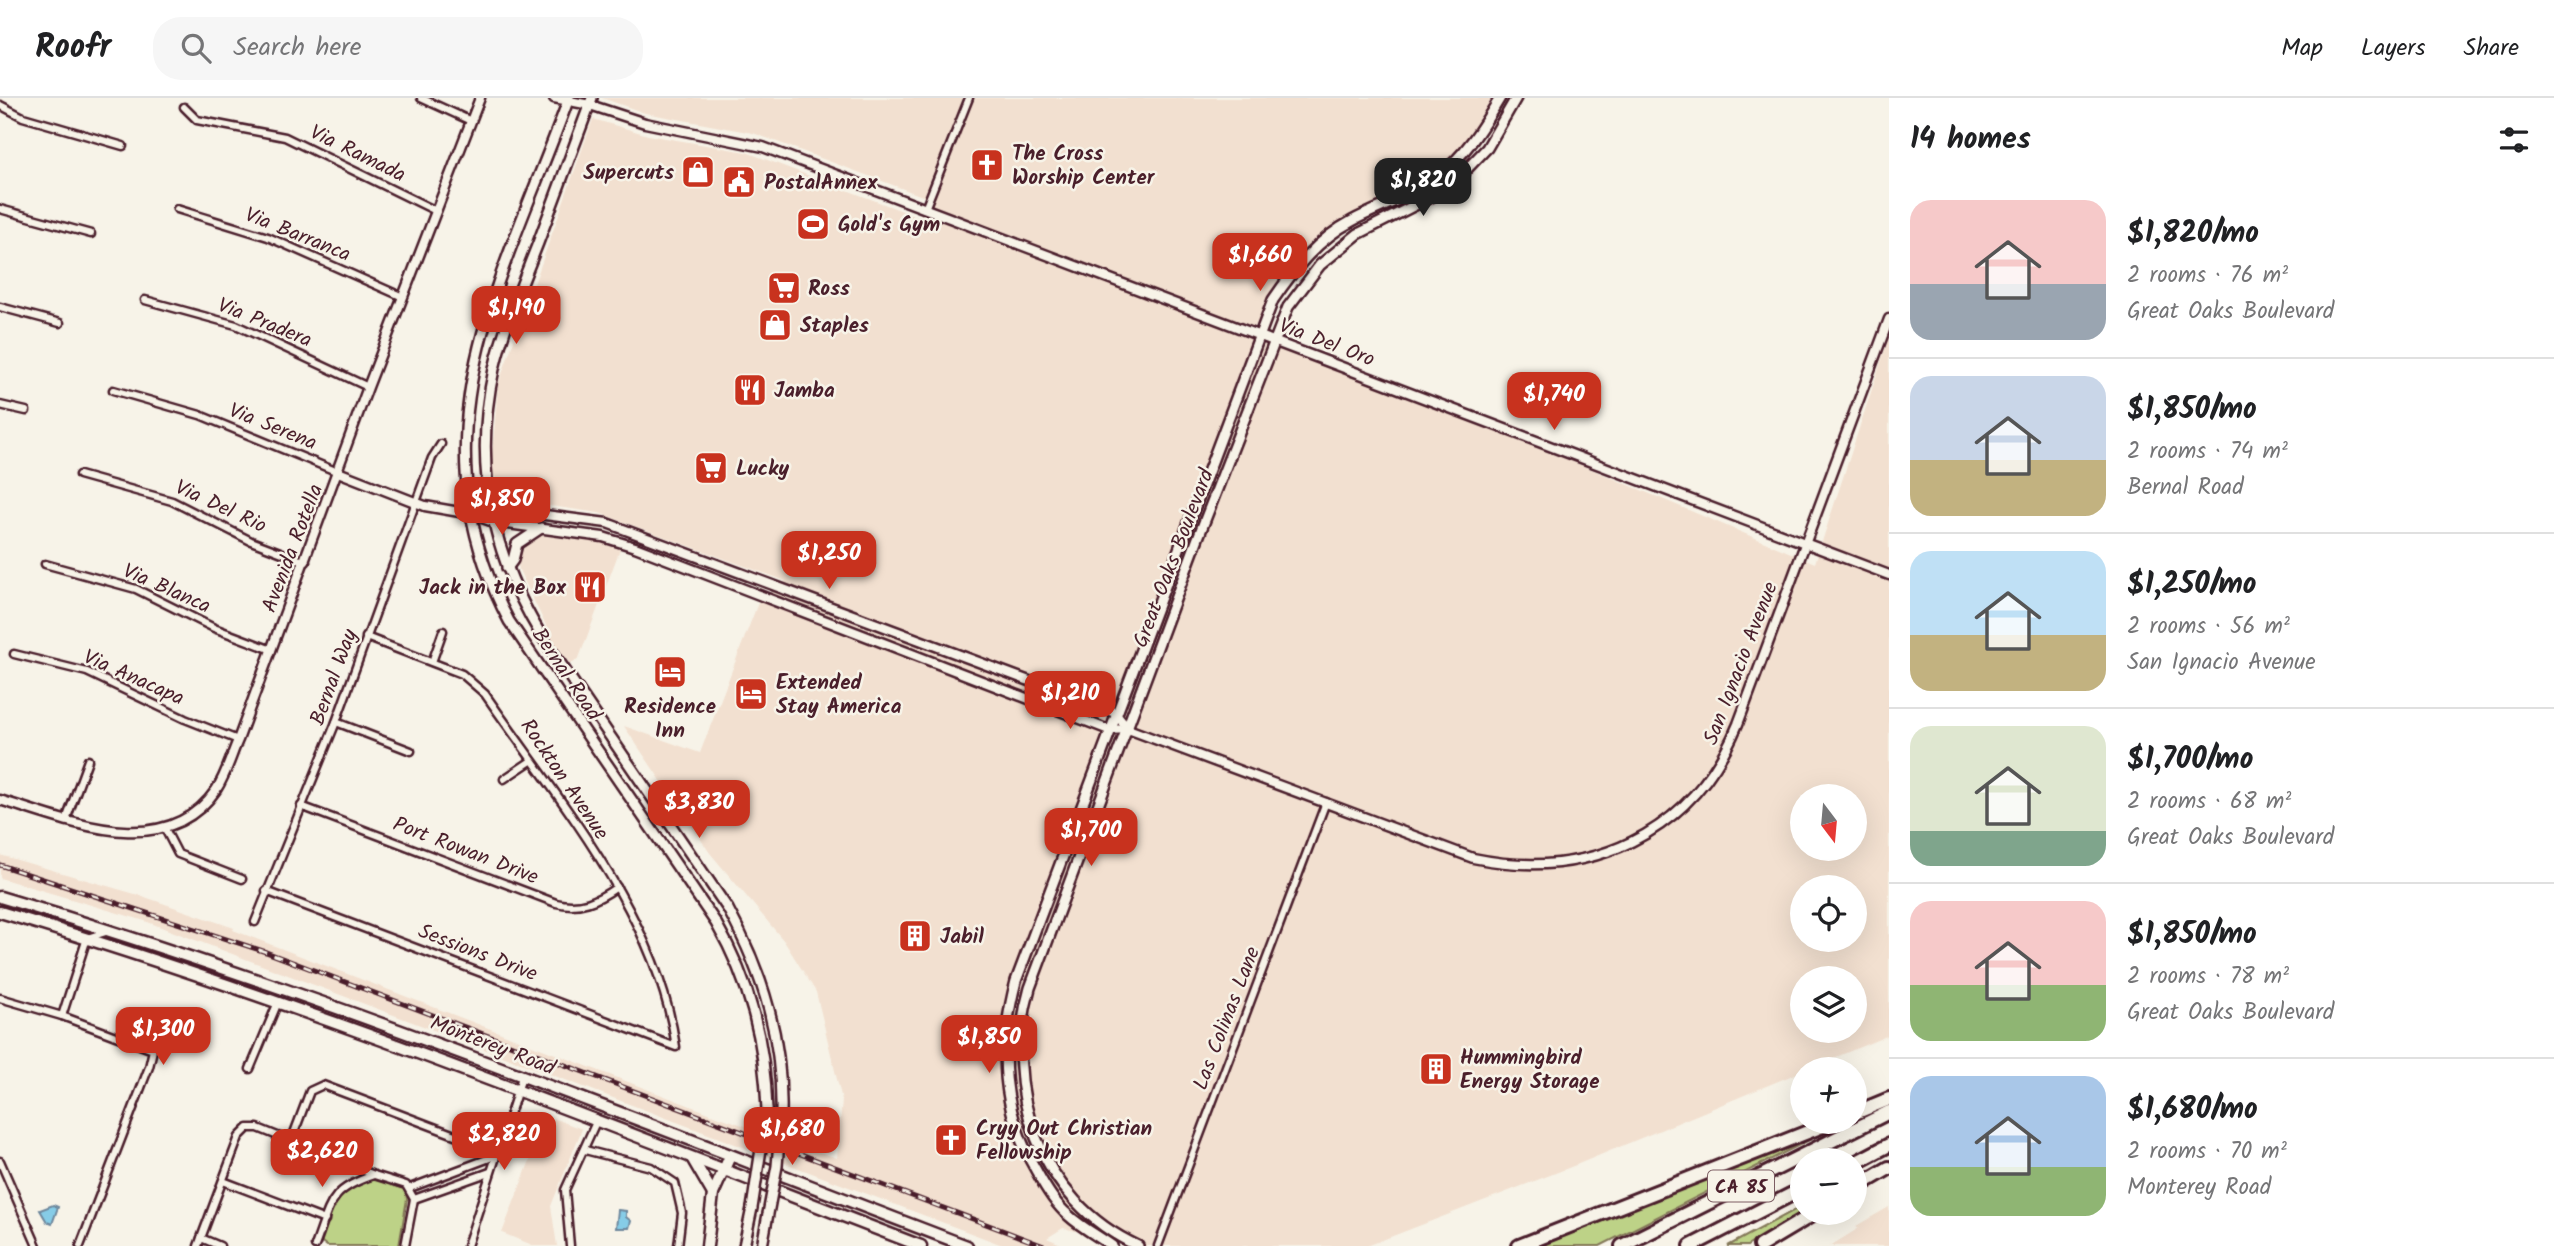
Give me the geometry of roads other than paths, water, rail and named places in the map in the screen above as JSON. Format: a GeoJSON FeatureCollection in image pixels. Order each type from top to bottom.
{"type":"FeatureCollection","features":[{"type":"Feature","properties":{"kind":"highway"},"geometry":{"type":"LineString","coordinates":[[1867,1108],[1889,1099]]}},
{"type":"Feature","properties":{"kind":"highway","name":"CA 85"},"geometry":{"type":"LineString","coordinates":[[1622,1246],[1889,1112]]}},
{"type":"Feature","properties":{"kind":"highway"},"geometry":{"type":"LineString","coordinates":[[1519,1246],[1562,1232],[1803,1134]]}},
{"type":"Feature","properties":{"kind":"highway"},"geometry":{"type":"LineString","coordinates":[[1867,1157],[1889,1145]]}},
{"type":"Feature","properties":{"kind":"highway"},"geometry":{"type":"LineString","coordinates":[[1867,1181],[1889,1168]]}},
{"type":"Feature","properties":{"kind":"highway","name":"CA 85"},"geometry":{"type":"LineString","coordinates":[[1691,1246],[1790,1195]]}},
{"type":"Feature","properties":{"kind":"highway"},"geometry":{"type":"LineString","coordinates":[[1760,1246],[1795,1225]]}},
{"type":"Feature","properties":{"kind":"main road","name":"Great Oaks Boulevard"},"geometry":{"type":"LineString","coordinates":[[1112,1246],[1067,1215],[1046,1188],[1026,1153],[1011,1112],[1005,1082],[1007,1015],[1115,713],[1273,300],[1293,270],[1350,222],[1394,203],[1438,176],[1476,139],[1500,98]]}},
{"type":"Feature","properties":{"kind":"main road","name":"Great Oaks Boulevard"},"geometry":{"type":"LineString","coordinates":[[1138,1246],[1110,1231],[1065,1189],[1044,1158],[1025,1108],[1019,1073],[1020,1033],[1030,988],[1198,538],[1288,307],[1320,265],[1359,234],[1447,187],[1487,148],[1516,98]]}},
{"type":"Feature","properties":{"kind":"main road","name":"Bernal Road"},"geometry":{"type":"LineString","coordinates":[[568,100],[481,335],[467,392],[464,453],[471,513],[488,574],[509,621],[705,907],[734,957],[760,1032],[767,1110],[744,1246]]}},
{"type":"Feature","properties":{"kind":"main road","name":"Bernal Road"},"geometry":{"type":"LineString","coordinates":[[591,102],[509,318],[495,367],[488,409],[486,458],[493,522],[507,568],[541,635],[728,909],[745,940],[773,1018],[782,1079],[781,1115],[762,1246]]}},
{"type":"Feature","properties":{"kind":"main road"},"geometry":{"type":"LineString","coordinates":[[498,289],[509,318]]}},
{"type":"Feature","properties":{"kind":"main road"},"geometry":{"type":"LineString","coordinates":[[1186,526],[1198,538]]}},
{"type":"Feature","properties":{"kind":"main road"},"geometry":{"type":"LineString","coordinates":[[507,568],[513,560],[517,544],[541,528]]}},
{"type":"Feature","properties":{"kind":"main road","name":"Monterey Road"},"geometry":{"type":"LineString","coordinates":[[0,897],[112,930],[286,988],[967,1246]]}},
{"type":"Feature","properties":{"kind":"main road"},"geometry":{"type":"LineString","coordinates":[[1047,901],[1060,906]]}},
{"type":"Feature","properties":{"kind":"main road","name":"Monterey Road"},"geometry":{"type":"LineString","coordinates":[[0,912],[278,1002],[692,1157],[920,1246]]}},
{"type":"Feature","properties":{"kind":"main road"},"geometry":{"type":"LineString","coordinates":[[707,1246],[713,1194],[730,1156]]}},
{"type":"Feature","properties":{"kind":"main road"},"geometry":{"type":"LineString","coordinates":[[692,1157],[713,1194]]}},
{"type":"Feature","properties":{"kind":"main road"},"geometry":{"type":"LineString","coordinates":[[920,1246],[927,1231]]}},
{"type":"Feature","properties":{"kind":"main road"},"geometry":{"type":"LineString","coordinates":[[889,1234],[896,1246]]}},
{"type":"Feature","properties":{"kind":"street"},"geometry":{"type":"LineString","coordinates":[[421,98],[471,121]]}},
{"type":"Feature","properties":{"kind":"street","name":"Avenida Rotella"},"geometry":{"type":"LineString","coordinates":[[0,800],[100,829],[132,833],[164,827],[202,804],[216,789],[238,740],[306,562],[368,387],[480,98]]}},
{"type":"Feature","properties":{"kind":"street","name":"Via Del Oro"},"geometry":{"type":"LineString","coordinates":[[554,98],[591,102]]}},
{"type":"Feature","properties":{"kind":"street","name":"Via Del Oro"},"geometry":{"type":"LineString","coordinates":[[580,98],[645,123],[744,142],[1275,340],[1889,575]]}},
{"type":"Feature","properties":{"kind":"street"},"geometry":{"type":"LineString","coordinates":[[925,209],[969,98]]}},
{"type":"Feature","properties":{"kind":"street"},"geometry":{"type":"LineString","coordinates":[[0,105],[23,117],[123,146]]}},
{"type":"Feature","properties":{"kind":"street","name":"Via Ramada"},"geometry":{"type":"LineString","coordinates":[[184,107],[197,120],[285,137],[436,211]]}},
{"type":"Feature","properties":{"kind":"street"},"geometry":{"type":"LineString","coordinates":[[0,209],[91,234]]}},
{"type":"Feature","properties":{"kind":"street","name":"Via Barranca"},"geometry":{"type":"LineString","coordinates":[[177,209],[268,237],[403,297]]}},
{"type":"Feature","properties":{"kind":"street","name":"Via Pradera"},"geometry":{"type":"LineString","coordinates":[[145,300],[236,325],[368,387]]}},
{"type":"Feature","properties":{"kind":"street"},"geometry":{"type":"LineString","coordinates":[[0,307],[60,323]]}},
{"type":"Feature","properties":{"kind":"street","name":"San Ignacio Avenue"},"geometry":{"type":"LineString","coordinates":[[416,504],[471,513],[493,522],[603,537],[1109,730],[1128,729],[1474,858],[1506,865],[1570,863],[1620,847],[1645,835],[1688,803],[1707,781],[1727,750],[1889,319]]}},
{"type":"Feature","properties":{"kind":"street","name":"Via Serena"},"geometry":{"type":"LineString","coordinates":[[113,390],[200,415],[416,504]]}},
{"type":"Feature","properties":{"kind":"street"},"geometry":{"type":"LineString","coordinates":[[0,405],[26,411]]}},
{"type":"Feature","properties":{"kind":"street","name":"Bernal Way"},"geometry":{"type":"LineString","coordinates":[[256,922],[266,891],[336,722],[432,458],[441,444]]}},
{"type":"Feature","properties":{"kind":"street","name":"Via Del Rio"},"geometry":{"type":"LineString","coordinates":[[79,475],[172,501],[250,541],[306,562]]}},
{"type":"Feature","properties":{"kind":"street","name":"San Ignacio Avenue"},"geometry":{"type":"LineString","coordinates":[[471,513],[492,510],[607,523],[1115,713]]}},
{"type":"Feature","properties":{"kind":"street","name":"Via Blanca"},"geometry":{"type":"LineString","coordinates":[[45,564],[135,589],[214,628],[272,650]]}},
{"type":"Feature","properties":{"kind":"street"},"geometry":{"type":"LineString","coordinates":[[716,578],[725,566]]}},
{"type":"Feature","properties":{"kind":"street"},"geometry":{"type":"LineString","coordinates":[[432,662],[443,631]]}},
{"type":"Feature","properties":{"kind":"street","name":"Rockton Avenue"},"geometry":{"type":"LineString","coordinates":[[366,637],[432,662],[475,683],[617,887],[658,967],[673,1019],[676,1047]]}},
{"type":"Feature","properties":{"kind":"street","name":"Via Anacapa"},"geometry":{"type":"LineString","coordinates":[[14,654],[88,672],[185,719],[238,740]]}},
{"type":"Feature","properties":{"kind":"street"},"geometry":{"type":"LineString","coordinates":[[1115,713],[1128,729]]}},
{"type":"Feature","properties":{"kind":"street"},"geometry":{"type":"LineString","coordinates":[[336,722],[411,751]]}},
{"type":"Feature","properties":{"kind":"street"},"geometry":{"type":"LineString","coordinates":[[66,820],[88,760]]}},
{"type":"Feature","properties":{"kind":"street"},"geometry":{"type":"LineString","coordinates":[[504,779],[531,761]]}},
{"type":"Feature","properties":{"kind":"street","name":"Las Colinas Lane"},"geometry":{"type":"LineString","coordinates":[[1158,1246],[1326,803]]}},
{"type":"Feature","properties":{"kind":"street","name":"Port Rowan Drive"},"geometry":{"type":"LineString","coordinates":[[301,806],[556,903],[569,906],[588,904],[617,887]]}},
{"type":"Feature","properties":{"kind":"street"},"geometry":{"type":"LineString","coordinates":[[164,827],[178,855],[242,879]]}},
{"type":"Feature","properties":{"kind":"street","name":"Sessions Drive"},"geometry":{"type":"LineString","coordinates":[[266,891],[676,1047]]}},
{"type":"Feature","properties":{"kind":"street"},"geometry":{"type":"LineString","coordinates":[[62,1016],[87,938],[112,930]]}},
{"type":"Feature","properties":{"kind":"street"},"geometry":{"type":"LineString","coordinates":[[0,998],[62,1016],[153,1050],[149,1067],[80,1246]]}},
{"type":"Feature","properties":{"kind":"street"},"geometry":{"type":"LineString","coordinates":[[250,1069],[278,1002]]}},
{"type":"Feature","properties":{"kind":"street"},"geometry":{"type":"LineString","coordinates":[[467,1246],[522,1077]]}},
{"type":"Feature","properties":{"kind":"street"},"geometry":{"type":"LineString","coordinates":[[291,1141],[310,1091],[323,1085],[496,1154]]}},
{"type":"Feature","properties":{"kind":"street"},"geometry":{"type":"LineString","coordinates":[[570,1246],[565,1190],[575,1163],[585,1150],[596,1122]]}},
{"type":"Feature","properties":{"kind":"street"},"geometry":{"type":"LineString","coordinates":[[198,1246],[239,1137],[248,1128],[258,1128],[410,1188],[496,1154]]}},
{"type":"Feature","properties":{"kind":"street"},"geometry":{"type":"LineString","coordinates":[[585,1150],[651,1167],[676,1183],[682,1213],[678,1246]]}},
{"type":"Feature","properties":{"kind":"street"},"geometry":{"type":"LineString","coordinates":[[0,1161],[37,1246]]}},
{"type":"Feature","properties":{"kind":"street"},"geometry":{"type":"LineString","coordinates":[[414,1199],[490,1172]]}},
{"type":"Feature","properties":{"kind":"street"},"geometry":{"type":"LineString","coordinates":[[318,1245],[334,1195],[351,1183],[374,1175]]}},
{"type":"Feature","properties":{"kind":"street"},"geometry":{"type":"LineString","coordinates":[[223,1181],[325,1220]]}},
{"type":"Feature","properties":{"kind":"street"},"geometry":{"type":"LineString","coordinates":[[405,1246],[414,1199],[410,1188]]}},
{"type":"Feature","properties":{"kind":"street"},"geometry":{"type":"LineString","coordinates":[[201,1238],[220,1246]]}},
{"type":"Feature","properties":{"kind":"water"},"geometry":{"type":"Polygon","coordinates":[[[53,1205],[58,1207],[52,1224],[47,1222],[40,1210],[53,1205]]]}},
{"type":"Feature","properties":{"kind":"water"},"geometry":{"type":"Polygon","coordinates":[[[618,1210],[626,1211],[626,1217],[631,1221],[629,1228],[616,1228],[618,1210]]]}},
{"type":"Feature","properties":{"kind":"railway"},"geometry":{"type":"LineString","coordinates":[[0,865],[266,952],[1044,1246]]}},
{"type":"Feature","properties":{"kind":"place","name":"The Cross Worship Center"},"geometry":{"type":"Point","coordinates":[987,165]}},
{"type":"Feature","properties":{"kind":"place","name":"Supercuts"},"geometry":{"type":"Point","coordinates":[698,172]}},
{"type":"Feature","properties":{"kind":"place","name":"PostalAnnex"},"geometry":{"type":"Point","coordinates":[739,182]}},
{"type":"Feature","properties":{"kind":"place","name":"Gold's Gym"},"geometry":{"type":"Point","coordinates":[813,224]}},
{"type":"Feature","properties":{"kind":"place","name":"Ross"},"geometry":{"type":"Point","coordinates":[784,288]}},
{"type":"Feature","properties":{"kind":"place","name":"Staples"},"geometry":{"type":"Point","coordinates":[775,325]}},
{"type":"Feature","properties":{"kind":"place","name":"Jamba"},"geometry":{"type":"Point","coordinates":[750,390]}},
{"type":"Feature","properties":{"kind":"place","name":"Lucky"},"geometry":{"type":"Point","coordinates":[711,468]}},
{"type":"Feature","properties":{"kind":"place","name":"Jack in the Box"},"geometry":{"type":"Point","coordinates":[590,587]}},
{"type":"Feature","properties":{"kind":"place","name":"Residence Inn"},"geometry":{"type":"Point","coordinates":[670,672]}},
{"type":"Feature","properties":{"kind":"place","name":"Extended Stay America"},"geometry":{"type":"Point","coordinates":[751,694]}},
{"type":"Feature","properties":{"kind":"place","name":"Jabil"},"geometry":{"type":"Point","coordinates":[915,936]}},
{"type":"Feature","properties":{"kind":"place","name":"Hummingbird Energy Storage"},"geometry":{"type":"Point","coordinates":[1436,1069]}},
{"type":"Feature","properties":{"kind":"place","name":"Cryy Out Christian Fellowship"},"geometry":{"type":"Point","coordinates":[951,1140]}}]}
